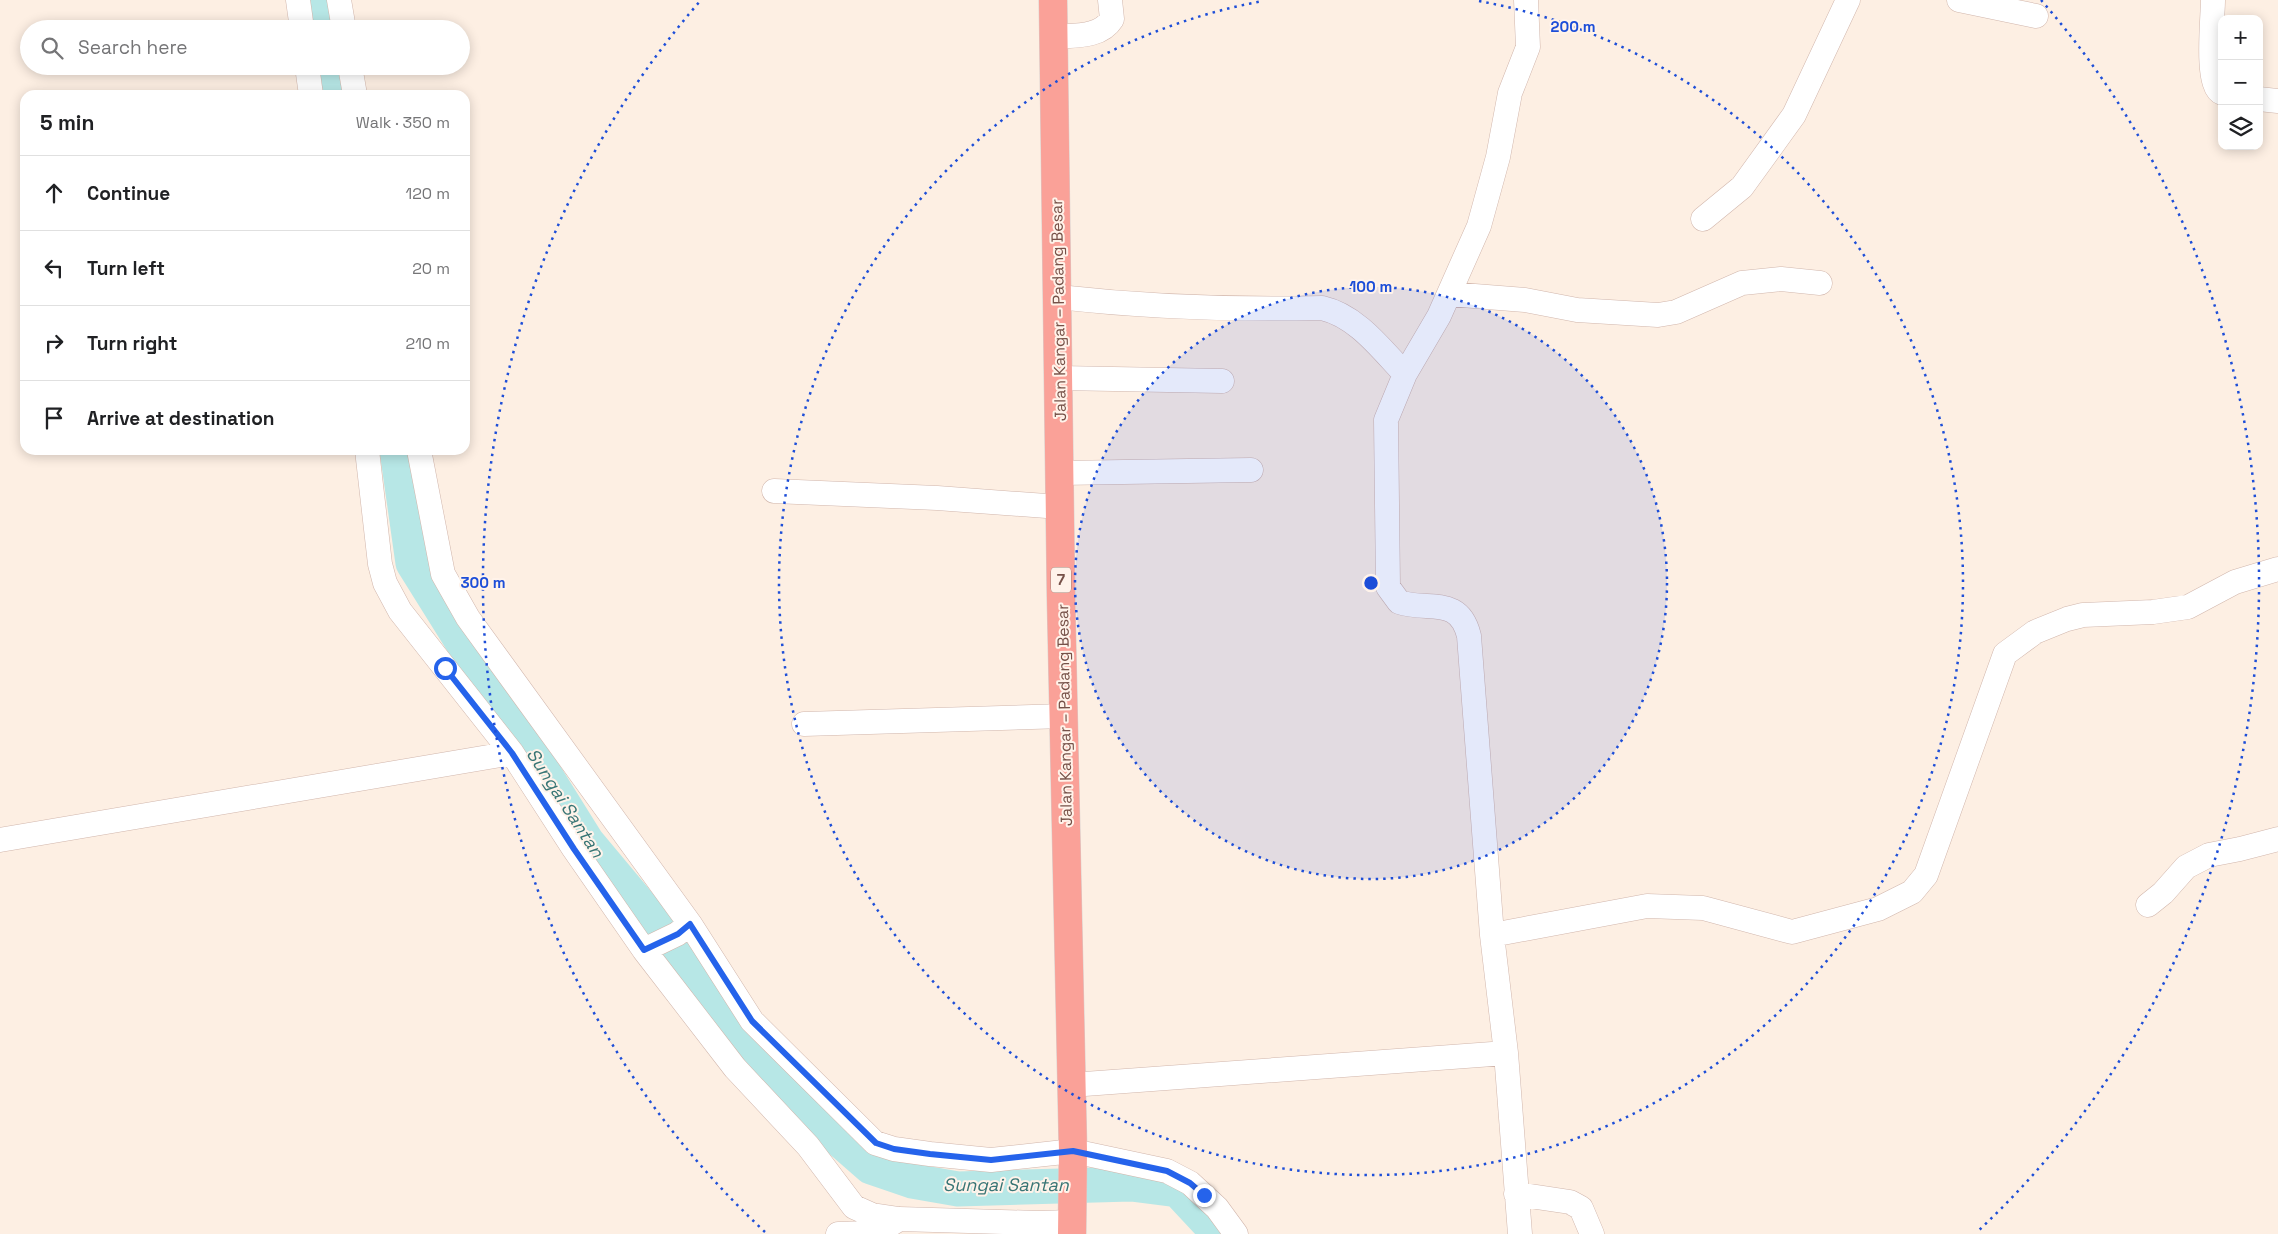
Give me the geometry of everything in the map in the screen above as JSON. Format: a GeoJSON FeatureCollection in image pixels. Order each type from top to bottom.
{"type":"FeatureCollection","features":[{"type":"Feature","properties":{"kind":"highway","name":"Jalan Kangar – Padang Besar"},"geometry":{"type":"LineString","coordinates":[[1053,0],[1060,507],[1073,1156]]}},
{"type":"Feature","properties":{"kind":"highway","name":"7"},"geometry":{"type":"LineString","coordinates":[[1072,1223],[1073,1156]]}},
{"type":"Feature","properties":{"kind":"street"},"geometry":{"type":"LineString","coordinates":[[298,0],[301,20]]}},
{"type":"Feature","properties":{"kind":"street"},"geometry":{"type":"LineString","coordinates":[[339,0],[342,20]]}},
{"type":"Feature","properties":{"kind":"street"},"geometry":{"type":"LineString","coordinates":[[1054,38],[1095,33],[1107,27],[1112,20],[1110,0]]}},
{"type":"Feature","properties":{"kind":"street"},"geometry":{"type":"LineString","coordinates":[[1520,1234],[1506,1053],[1492,935],[1466,625],[1462,617],[1454,610],[1399,602],[1388,587],[1386,420],[1405,374],[1439,316],[1479,226],[1498,157],[1510,93],[1528,47],[1526,0]]}},
{"type":"Feature","properties":{"kind":"street"},"geometry":{"type":"LineString","coordinates":[[1703,219],[1742,187],[1794,115],[1848,0]]}},
{"type":"Feature","properties":{"kind":"street"},"geometry":{"type":"LineString","coordinates":[[1959,0],[2036,16]]}},
{"type":"Feature","properties":{"kind":"street"},"geometry":{"type":"LineString","coordinates":[[2213,0],[2212,71],[2214,87],[2218,90]]}},
{"type":"Feature","properties":{"kind":"street"},"geometry":{"type":"LineString","coordinates":[[308,75],[310,90]]}},
{"type":"Feature","properties":{"kind":"street"},"geometry":{"type":"LineString","coordinates":[[352,75],[354,90]]}},
{"type":"Feature","properties":{"kind":"street"},"geometry":{"type":"LineString","coordinates":[[2263,99],[2278,100]]}},
{"type":"Feature","properties":{"kind":"street"},"geometry":{"type":"LineString","coordinates":[[1449,294],[1525,300],[1577,310],[1658,315],[1676,312],[1742,283],[1781,279],[1820,283]]}},
{"type":"Feature","properties":{"kind":"street"},"geometry":{"type":"LineString","coordinates":[[1058,297],[1183,308],[1329,310],[1354,323],[1405,374]]}},
{"type":"Feature","properties":{"kind":"street"},"geometry":{"type":"LineString","coordinates":[[1059,378],[1222,381]]}},
{"type":"Feature","properties":{"kind":"street"},"geometry":{"type":"LineString","coordinates":[[368,455],[380,564],[385,583],[400,611],[512,753],[574,849],[650,948],[735,1068],[808,1146],[854,1207],[872,1215],[900,1218],[1072,1223]]}},
{"type":"Feature","properties":{"kind":"street"},"geometry":{"type":"LineString","coordinates":[[420,455],[442,574],[468,618],[684,929],[752,1021],[876,1143],[894,1149],[991,1160],[1073,1156],[1167,1171],[1190,1183],[1217,1208],[1236,1234]]}},
{"type":"Feature","properties":{"kind":"street"},"geometry":{"type":"LineString","coordinates":[[1060,473],[1251,470]]}},
{"type":"Feature","properties":{"kind":"street"},"geometry":{"type":"LineString","coordinates":[[774,490],[937,498],[1060,507]]}},
{"type":"Feature","properties":{"kind":"street"},"geometry":{"type":"LineString","coordinates":[[1492,935],[1635,906],[1703,908],[1792,932],[1878,910],[1912,892],[1926,876],[2005,654],[2016,644],[2047,627],[2083,615],[2153,612],[2188,607],[2235,582],[2278,569]]}},
{"type":"Feature","properties":{"kind":"street"},"geometry":{"type":"LineString","coordinates":[[804,724],[1064,716]]}},
{"type":"Feature","properties":{"kind":"street"},"geometry":{"type":"LineString","coordinates":[[0,840],[512,753]]}},
{"type":"Feature","properties":{"kind":"street"},"geometry":{"type":"LineString","coordinates":[[2148,905],[2164,893],[2186,867],[2208,855],[2240,850],[2278,839]]}},
{"type":"Feature","properties":{"kind":"street"},"geometry":{"type":"LineString","coordinates":[[650,948],[684,929]]}},
{"type":"Feature","properties":{"kind":"street"},"geometry":{"type":"LineString","coordinates":[[1071,1085],[1506,1053]]}},
{"type":"Feature","properties":{"kind":"street"},"geometry":{"type":"LineString","coordinates":[[1516,1194],[1570,1202],[1581,1208],[1592,1234]]}},
{"type":"Feature","properties":{"kind":"street"},"geometry":{"type":"LineString","coordinates":[[838,1234],[871,1233],[888,1227],[900,1218]]}},
{"type":"Feature","properties":{"kind":"waterway","name":"Sungai Santan"},"geometry":{"type":"LineString","coordinates":[[323,0],[326,20]]}},
{"type":"Feature","properties":{"kind":"waterway","name":"Sungai Santan"},"geometry":{"type":"LineString","coordinates":[[338,75],[340,90]]}},
{"type":"Feature","properties":{"kind":"waterway","name":"Sungai Santan"},"geometry":{"type":"LineString","coordinates":[[398,455],[413,563],[587,842],[689,964],[792,1098],[871,1167],[912,1181],[958,1189],[1131,1184],[1178,1190],[1219,1234]]}},
{"type":"Feature","properties":{"kind":"route"},"geometry":{"type":"LineString","coordinates":[[445,668],[512,753],[574,849],[644,950],[678,934],[690,924],[752,1021],[876,1143],[894,1149],[991,1160],[1073,1151],[1133,1162],[1167,1171],[1190,1183],[1204,1195]]}}]}
